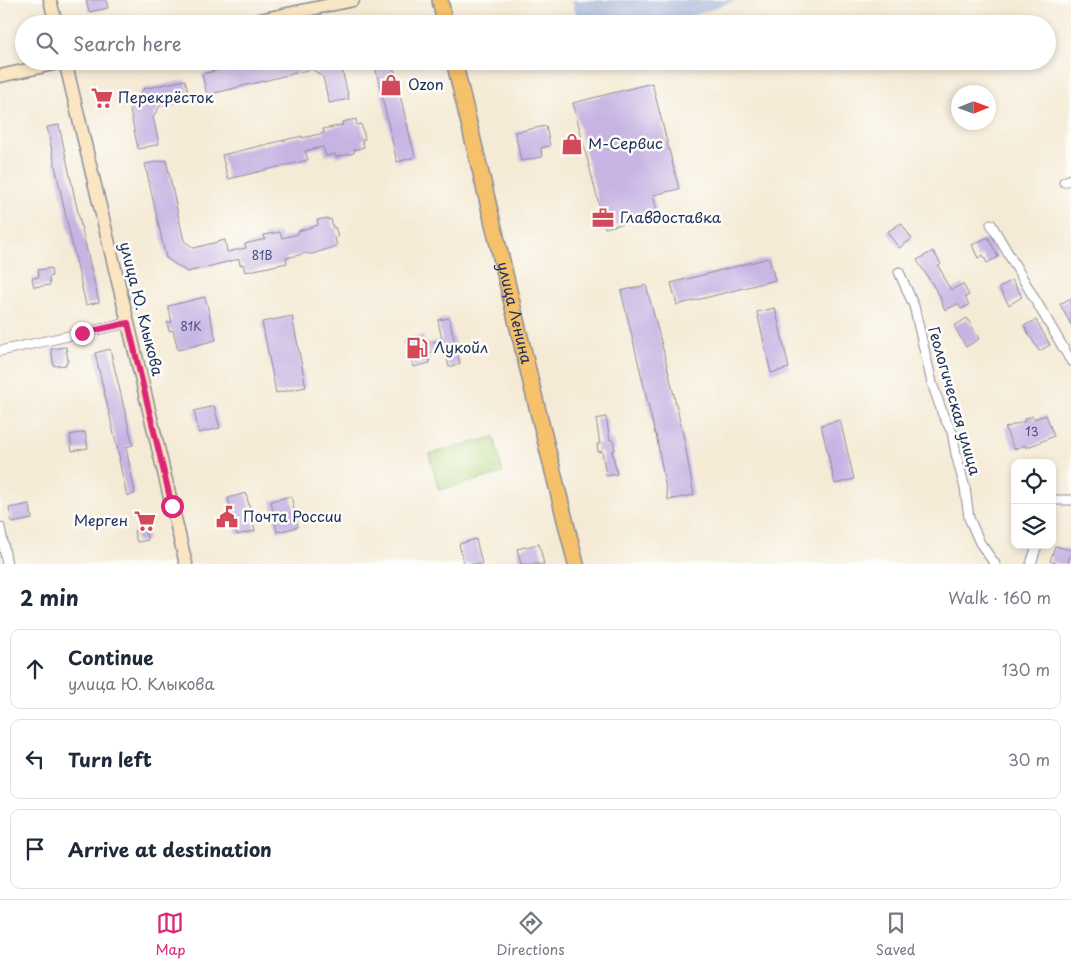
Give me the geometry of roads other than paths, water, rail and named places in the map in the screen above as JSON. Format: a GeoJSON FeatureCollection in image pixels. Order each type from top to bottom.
{"type":"FeatureCollection","features":[{"type":"Feature","properties":{"kind":"main road"},"geometry":{"type":"LineString","coordinates":[[50,0],[54,15]]}},
{"type":"Feature","properties":{"kind":"main road"},"geometry":{"type":"LineString","coordinates":[[284,15],[353,0]]}},
{"type":"Feature","properties":{"kind":"main road"},"geometry":{"type":"LineString","coordinates":[[440,0],[443,15]]}},
{"type":"Feature","properties":{"kind":"main road"},"geometry":{"type":"LineString","coordinates":[[0,76],[26,70]]}},
{"type":"Feature","properties":{"kind":"main road","name":"улица Ю. Клыкова"},"geometry":{"type":"LineString","coordinates":[[68,70],[186,564]]}},
{"type":"Feature","properties":{"kind":"main road","name":"улица Ленина"},"geometry":{"type":"LineString","coordinates":[[456,70],[576,564]]}},
{"type":"Feature","properties":{"kind":"street"},"geometry":{"type":"LineString","coordinates":[[992,224],[1071,361]]}},
{"type":"Feature","properties":{"kind":"street","name":"Геологическая улица"},"geometry":{"type":"LineString","coordinates":[[899,272],[914,306],[932,383],[943,415],[952,432],[965,488],[969,518],[980,543],[995,564]]}},
{"type":"Feature","properties":{"kind":"street"},"geometry":{"type":"LineString","coordinates":[[0,351],[128,323]]}},
{"type":"Feature","properties":{"kind":"street"},"geometry":{"type":"LineString","coordinates":[[1056,500],[1071,500]]}},
{"type":"Feature","properties":{"kind":"street"},"geometry":{"type":"LineString","coordinates":[[0,527],[7,564]]}},
{"type":"Feature","properties":{"kind":"street"},"geometry":{"type":"LineString","coordinates":[[1031,564],[1036,549]]}},
{"type":"Feature","properties":{"kind":"place","name":"Ozon"},"geometry":{"type":"Point","coordinates":[391,85]}},
{"type":"Feature","properties":{"kind":"place","name":"Перекрёсток"},"geometry":{"type":"Point","coordinates":[102,98]}},
{"type":"Feature","properties":{"kind":"place","name":"М-Сервис"},"geometry":{"type":"Point","coordinates":[572,144]}},
{"type":"Feature","properties":{"kind":"place","name":"Главдоставка"},"geometry":{"type":"Point","coordinates":[603,218]}},
{"type":"Feature","properties":{"kind":"place","name":"Лукойл"},"geometry":{"type":"Point","coordinates":[417,348]}},
{"type":"Feature","properties":{"kind":"place","name":"Почта России"},"geometry":{"type":"Point","coordinates":[227,517]}},
{"type":"Feature","properties":{"kind":"place","name":"Мерген"},"geometry":{"type":"Point","coordinates":[145,521]}}]}
